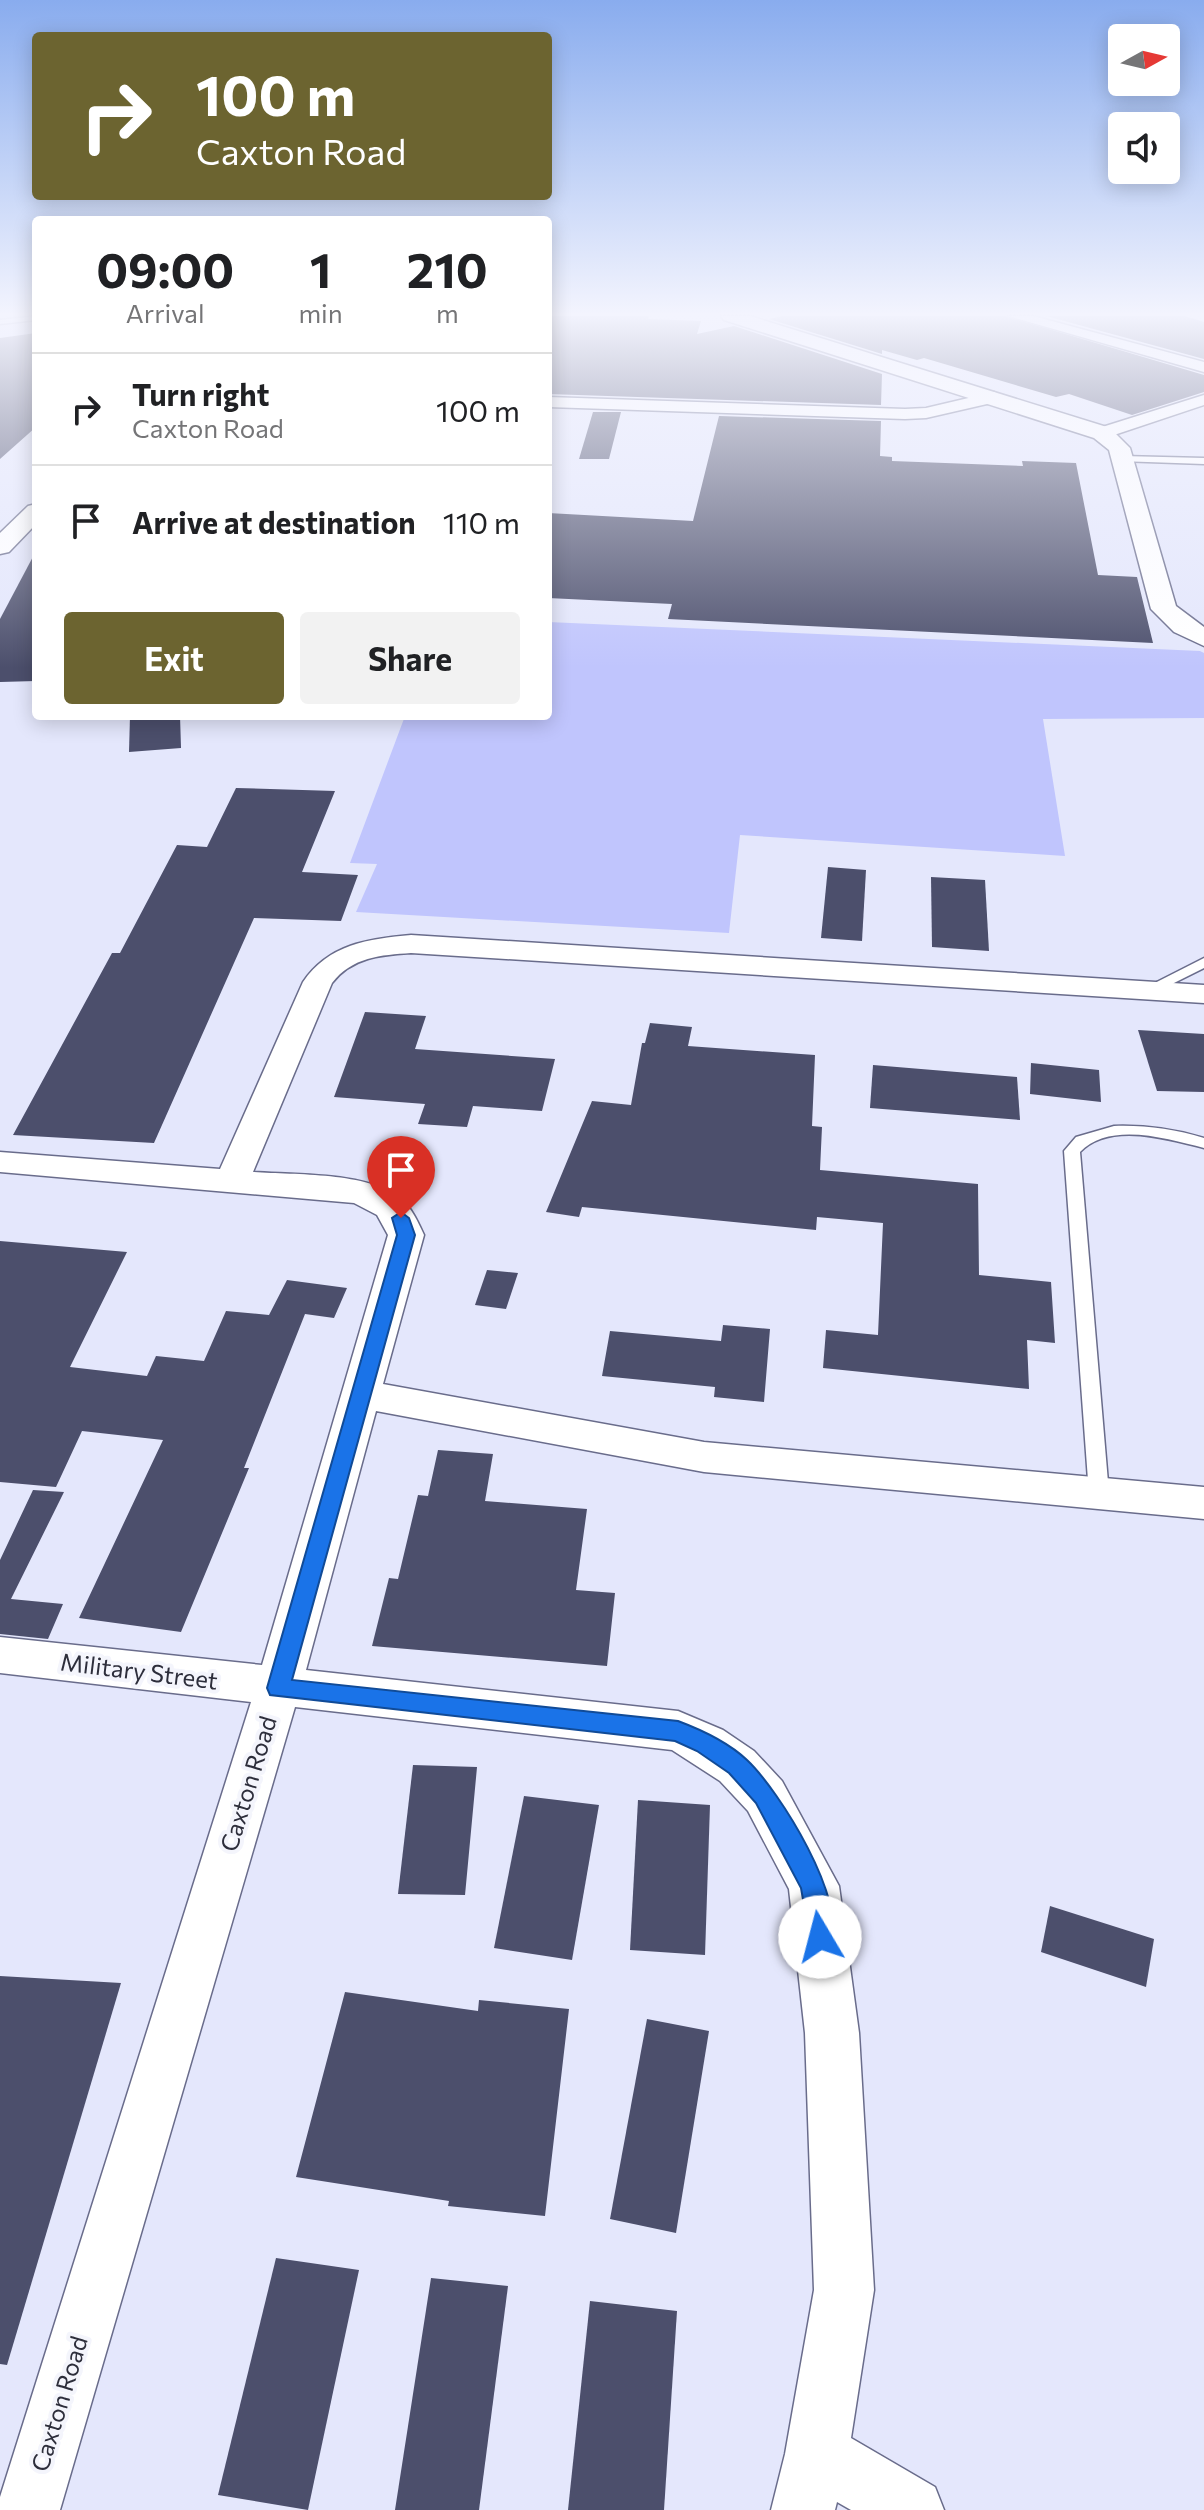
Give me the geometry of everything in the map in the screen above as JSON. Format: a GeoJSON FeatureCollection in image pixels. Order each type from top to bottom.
{"type":"FeatureCollection","features":[{"type":"Feature","properties":{"kind":"street"},"geometry":{"type":"LineString","coordinates":[[1102,433],[1119,448],[1160,601],[1173,618],[1204,638]]}},
{"type":"Feature","properties":{"kind":"street"},"geometry":{"type":"LineString","coordinates":[[0,547],[32,515]]}},
{"type":"Feature","properties":{"kind":"street"},"geometry":{"type":"LineString","coordinates":[[232,1181],[318,982],[327,967],[342,957],[361,951],[411,944],[1204,994]]}},
{"type":"Feature","properties":{"kind":"street","name":"Caxton Road"},"geometry":{"type":"LineString","coordinates":[[0,1162],[365,1194],[388,1204],[401,1218],[406,1235],[278,1688],[28,2510]]}},
{"type":"Feature","properties":{"kind":"street"},"geometry":{"type":"LineString","coordinates":[[362,1394],[704,1457],[1204,1503]]}},
{"type":"Feature","properties":{"kind":"street","name":"Military Street"},"geometry":{"type":"LineString","coordinates":[[0,1655],[678,1731],[706,1744],[737,1766],[765,1796],[814,1886],[832,2033],[844,2290],[810,2482]]}},
{"type":"Feature","properties":{"kind":"street"},"geometry":{"type":"LineString","coordinates":[[810,2482],[912,2510]]}},
{"type":"Feature","properties":{"kind":"lane"},"geometry":{"type":"LineString","coordinates":[[1122,459],[1204,461]]}},
{"type":"Feature","properties":{"kind":"lane"},"geometry":{"type":"LineString","coordinates":[[1149,990],[1204,962]]}},
{"type":"Feature","properties":{"kind":"lane"},"geometry":{"type":"LineString","coordinates":[[1099,1494],[1072,1151],[1076,1143],[1087,1135],[1106,1131],[1156,1133],[1204,1143]]}},
{"type":"Feature","properties":{"kind":"shaded area"},"geometry":{"type":"Polygon","coordinates":[[[552,622],[1204,653],[1204,718],[1043,719],[1065,856],[740,835],[729,933],[356,912],[377,864],[350,863],[404,720],[552,720],[552,622]]]}},
{"type":"Feature","properties":{"kind":"building"},"geometry":{"type":"Polygon","coordinates":[[[0,433],[29,433],[0,459],[0,433]]]}},
{"type":"Feature","properties":{"kind":"building"},"geometry":{"type":"Polygon","coordinates":[[[587,433],[616,433],[609,459],[579,459],[587,433]]]}},
{"type":"Feature","properties":{"kind":"building"},"geometry":{"type":"Polygon","coordinates":[[[715,433],[881,433],[880,456],[892,457],[892,461],[1023,466],[1022,461],[1076,463],[1098,575],[1137,577],[1153,643],[668,619],[672,604],[552,598],[552,513],[693,521],[715,433]]]}},
{"type":"Feature","properties":{"kind":"building"},"geometry":{"type":"Polygon","coordinates":[[[32,559],[32,681],[0,682],[0,619],[32,559]]]}},
{"type":"Feature","properties":{"kind":"building"},"geometry":{"type":"Polygon","coordinates":[[[130,720],[180,720],[181,748],[129,752],[130,720]]]}},
{"type":"Feature","properties":{"kind":"building"},"geometry":{"type":"Polygon","coordinates":[[[236,788],[335,791],[302,872],[358,875],[341,921],[254,918],[154,1143],[13,1135],[112,953],[120,953],[177,845],[207,847],[236,788]]]}},
{"type":"Feature","properties":{"kind":"building"},"geometry":{"type":"Polygon","coordinates":[[[828,867],[866,870],[862,941],[821,938],[828,867]]]}},
{"type":"Feature","properties":{"kind":"building"},"geometry":{"type":"Polygon","coordinates":[[[931,877],[985,880],[989,951],[932,947],[931,877]]]}},
{"type":"Feature","properties":{"kind":"building"},"geometry":{"type":"Polygon","coordinates":[[[365,1012],[426,1016],[415,1049],[555,1059],[542,1111],[473,1106],[467,1127],[418,1124],[425,1104],[334,1097],[365,1012]]]}},
{"type":"Feature","properties":{"kind":"building"},"geometry":{"type":"Polygon","coordinates":[[[650,1023],[692,1027],[688,1046],[815,1055],[812,1126],[822,1127],[820,1170],[978,1184],[979,1275],[1051,1282],[1055,1343],[1027,1340],[1029,1389],[823,1368],[826,1330],[878,1335],[883,1223],[817,1217],[816,1230],[582,1207],[579,1217],[546,1212],[592,1101],[631,1105],[642,1043],[645,1043],[650,1023]]]}},
{"type":"Feature","properties":{"kind":"building"},"geometry":{"type":"Polygon","coordinates":[[[1138,1030],[1204,1034],[1204,1092],[1157,1091],[1138,1030]]]}},
{"type":"Feature","properties":{"kind":"building"},"geometry":{"type":"Polygon","coordinates":[[[1031,1063],[1099,1070],[1101,1102],[1030,1094],[1031,1063]]]}},
{"type":"Feature","properties":{"kind":"building"},"geometry":{"type":"Polygon","coordinates":[[[873,1065],[1017,1077],[1020,1120],[870,1108],[873,1065]]]}},
{"type":"Feature","properties":{"kind":"building"},"geometry":{"type":"Polygon","coordinates":[[[0,1241],[127,1252],[70,1367],[147,1376],[156,1356],[204,1361],[226,1311],[269,1315],[287,1280],[347,1288],[334,1318],[305,1314],[244,1468],[249,1468],[181,1632],[79,1618],[163,1440],[82,1431],[56,1487],[0,1482],[0,1241]]]}},
{"type":"Feature","properties":{"kind":"building"},"geometry":{"type":"Polygon","coordinates":[[[487,1270],[518,1273],[506,1309],[475,1305],[487,1270]]]}},
{"type":"Feature","properties":{"kind":"building"},"geometry":{"type":"Polygon","coordinates":[[[723,1325],[770,1329],[764,1402],[714,1397],[715,1387],[602,1376],[610,1331],[721,1341],[723,1325]]]}},
{"type":"Feature","properties":{"kind":"building"},"geometry":{"type":"Polygon","coordinates":[[[438,1450],[493,1454],[485,1501],[587,1509],[576,1590],[615,1593],[607,1666],[372,1646],[389,1578],[398,1579],[418,1495],[428,1496],[438,1450]]]}},
{"type":"Feature","properties":{"kind":"building"},"geometry":{"type":"Polygon","coordinates":[[[33,1490],[64,1492],[11,1599],[63,1604],[48,1639],[0,1634],[0,1560],[33,1490]]]}},
{"type":"Feature","properties":{"kind":"building"},"geometry":{"type":"Polygon","coordinates":[[[413,1765],[477,1767],[465,1895],[398,1894],[413,1765]]]}},
{"type":"Feature","properties":{"kind":"building"},"geometry":{"type":"Polygon","coordinates":[[[524,1796],[599,1805],[572,1960],[494,1948],[524,1796]]]}},
{"type":"Feature","properties":{"kind":"building"},"geometry":{"type":"Polygon","coordinates":[[[638,1800],[710,1805],[705,1955],[630,1950],[638,1800]]]}},
{"type":"Feature","properties":{"kind":"building"},"geometry":{"type":"Polygon","coordinates":[[[1050,1906],[1154,1939],[1146,1987],[1041,1952],[1050,1906]]]}},
{"type":"Feature","properties":{"kind":"building"},"geometry":{"type":"Polygon","coordinates":[[[0,1976],[121,1983],[7,2365],[0,2364],[0,1976]]]}},
{"type":"Feature","properties":{"kind":"building"},"geometry":{"type":"Polygon","coordinates":[[[345,1992],[478,2011],[479,2000],[569,2009],[545,2216],[448,2206],[449,2201],[296,2177],[345,1992]]]}},
{"type":"Feature","properties":{"kind":"building"},"geometry":{"type":"Polygon","coordinates":[[[647,2019],[709,2031],[676,2233],[610,2219],[647,2019]]]}},
{"type":"Feature","properties":{"kind":"building"},"geometry":{"type":"Polygon","coordinates":[[[276,2258],[359,2270],[308,2510],[218,2495],[276,2258]]]}},
{"type":"Feature","properties":{"kind":"building"},"geometry":{"type":"Polygon","coordinates":[[[431,2278],[508,2286],[479,2510],[395,2510],[431,2278]]]}},
{"type":"Feature","properties":{"kind":"building"},"geometry":{"type":"Polygon","coordinates":[[[590,2301],[677,2311],[664,2510],[568,2510],[590,2301]]]}},
{"type":"Feature","properties":{"kind":"route"},"geometry":{"type":"LineString","coordinates":[[401,1218],[406,1235],[278,1688],[678,1731],[706,1744],[737,1766],[765,1796],[814,1886],[820,1937]]}}]}
